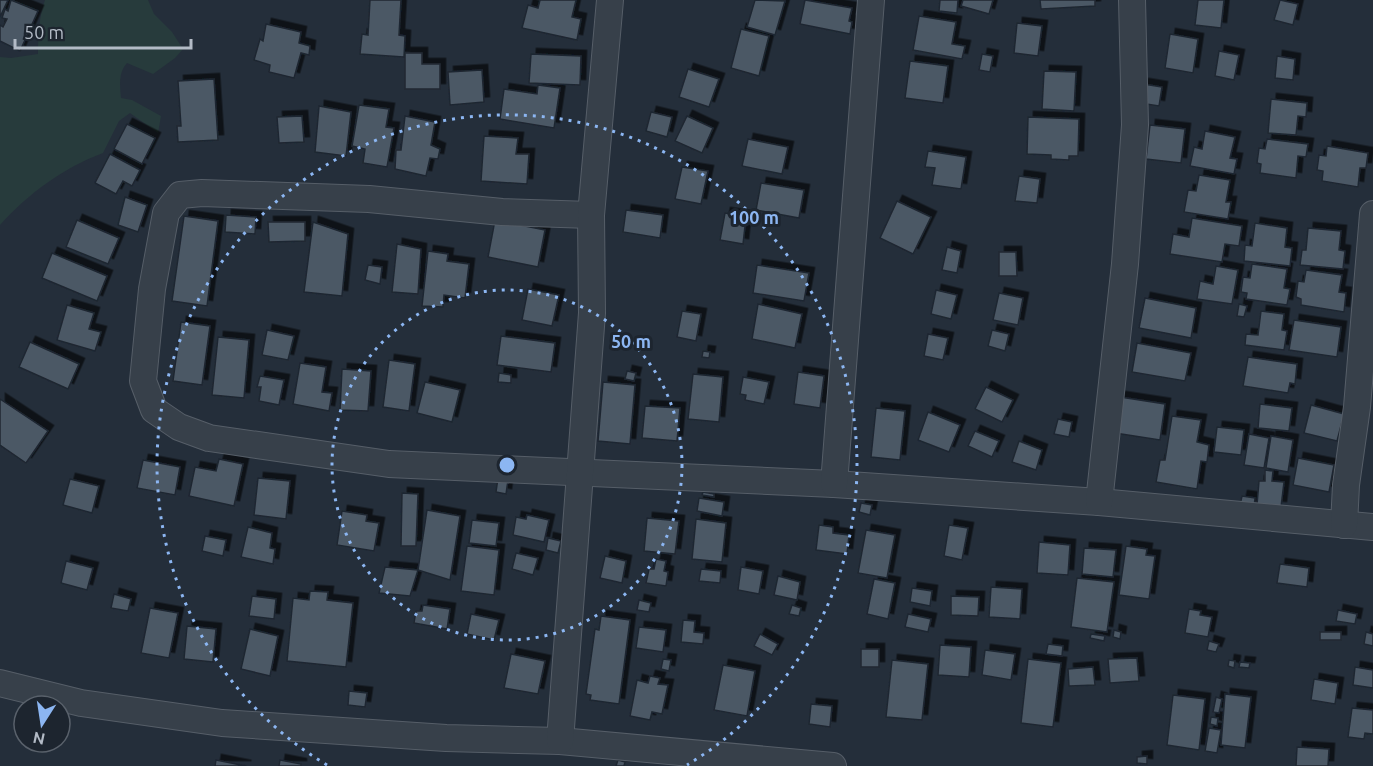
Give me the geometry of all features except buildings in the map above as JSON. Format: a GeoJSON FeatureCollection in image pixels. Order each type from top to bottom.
{"type":"FeatureCollection","features":[{"type":"Feature","properties":{"kind":"street"},"geometry":{"type":"LineString","coordinates":[[560,741],[592,313],[591,215],[610,0]]}},
{"type":"Feature","properties":{"kind":"street"},"geometry":{"type":"LineString","coordinates":[[834,484],[871,0]]}},
{"type":"Feature","properties":{"kind":"street"},"geometry":{"type":"LineString","coordinates":[[1099,502],[1125,264],[1135,124],[1131,0]]}},
{"type":"Feature","properties":{"kind":"street"},"geometry":{"type":"LineString","coordinates":[[591,215],[502,212],[369,199],[202,193],[180,195],[166,213],[152,289],[143,381],[154,410],[179,427],[208,438],[389,464],[834,484],[1099,502],[1373,527]]}},
{"type":"Feature","properties":{"kind":"street"},"geometry":{"type":"LineString","coordinates":[[1344,525],[1346,485],[1358,407],[1373,214]]}},
{"type":"Feature","properties":{"kind":"street"},"geometry":{"type":"LineString","coordinates":[[0,683],[81,703],[222,723],[446,738],[560,741],[732,762],[833,766]]}},
{"type":"Feature","properties":{"kind":"green space"},"geometry":{"type":"Polygon","coordinates":[[[45,0],[148,0],[154,14],[172,32],[183,49],[153,74],[127,63],[122,71],[121,98],[132,100],[161,116],[158,133],[130,113],[119,121],[103,153],[74,166],[47,183],[23,202],[0,225],[0,57],[11,58],[38,54],[39,27],[45,0]]]}}]}
